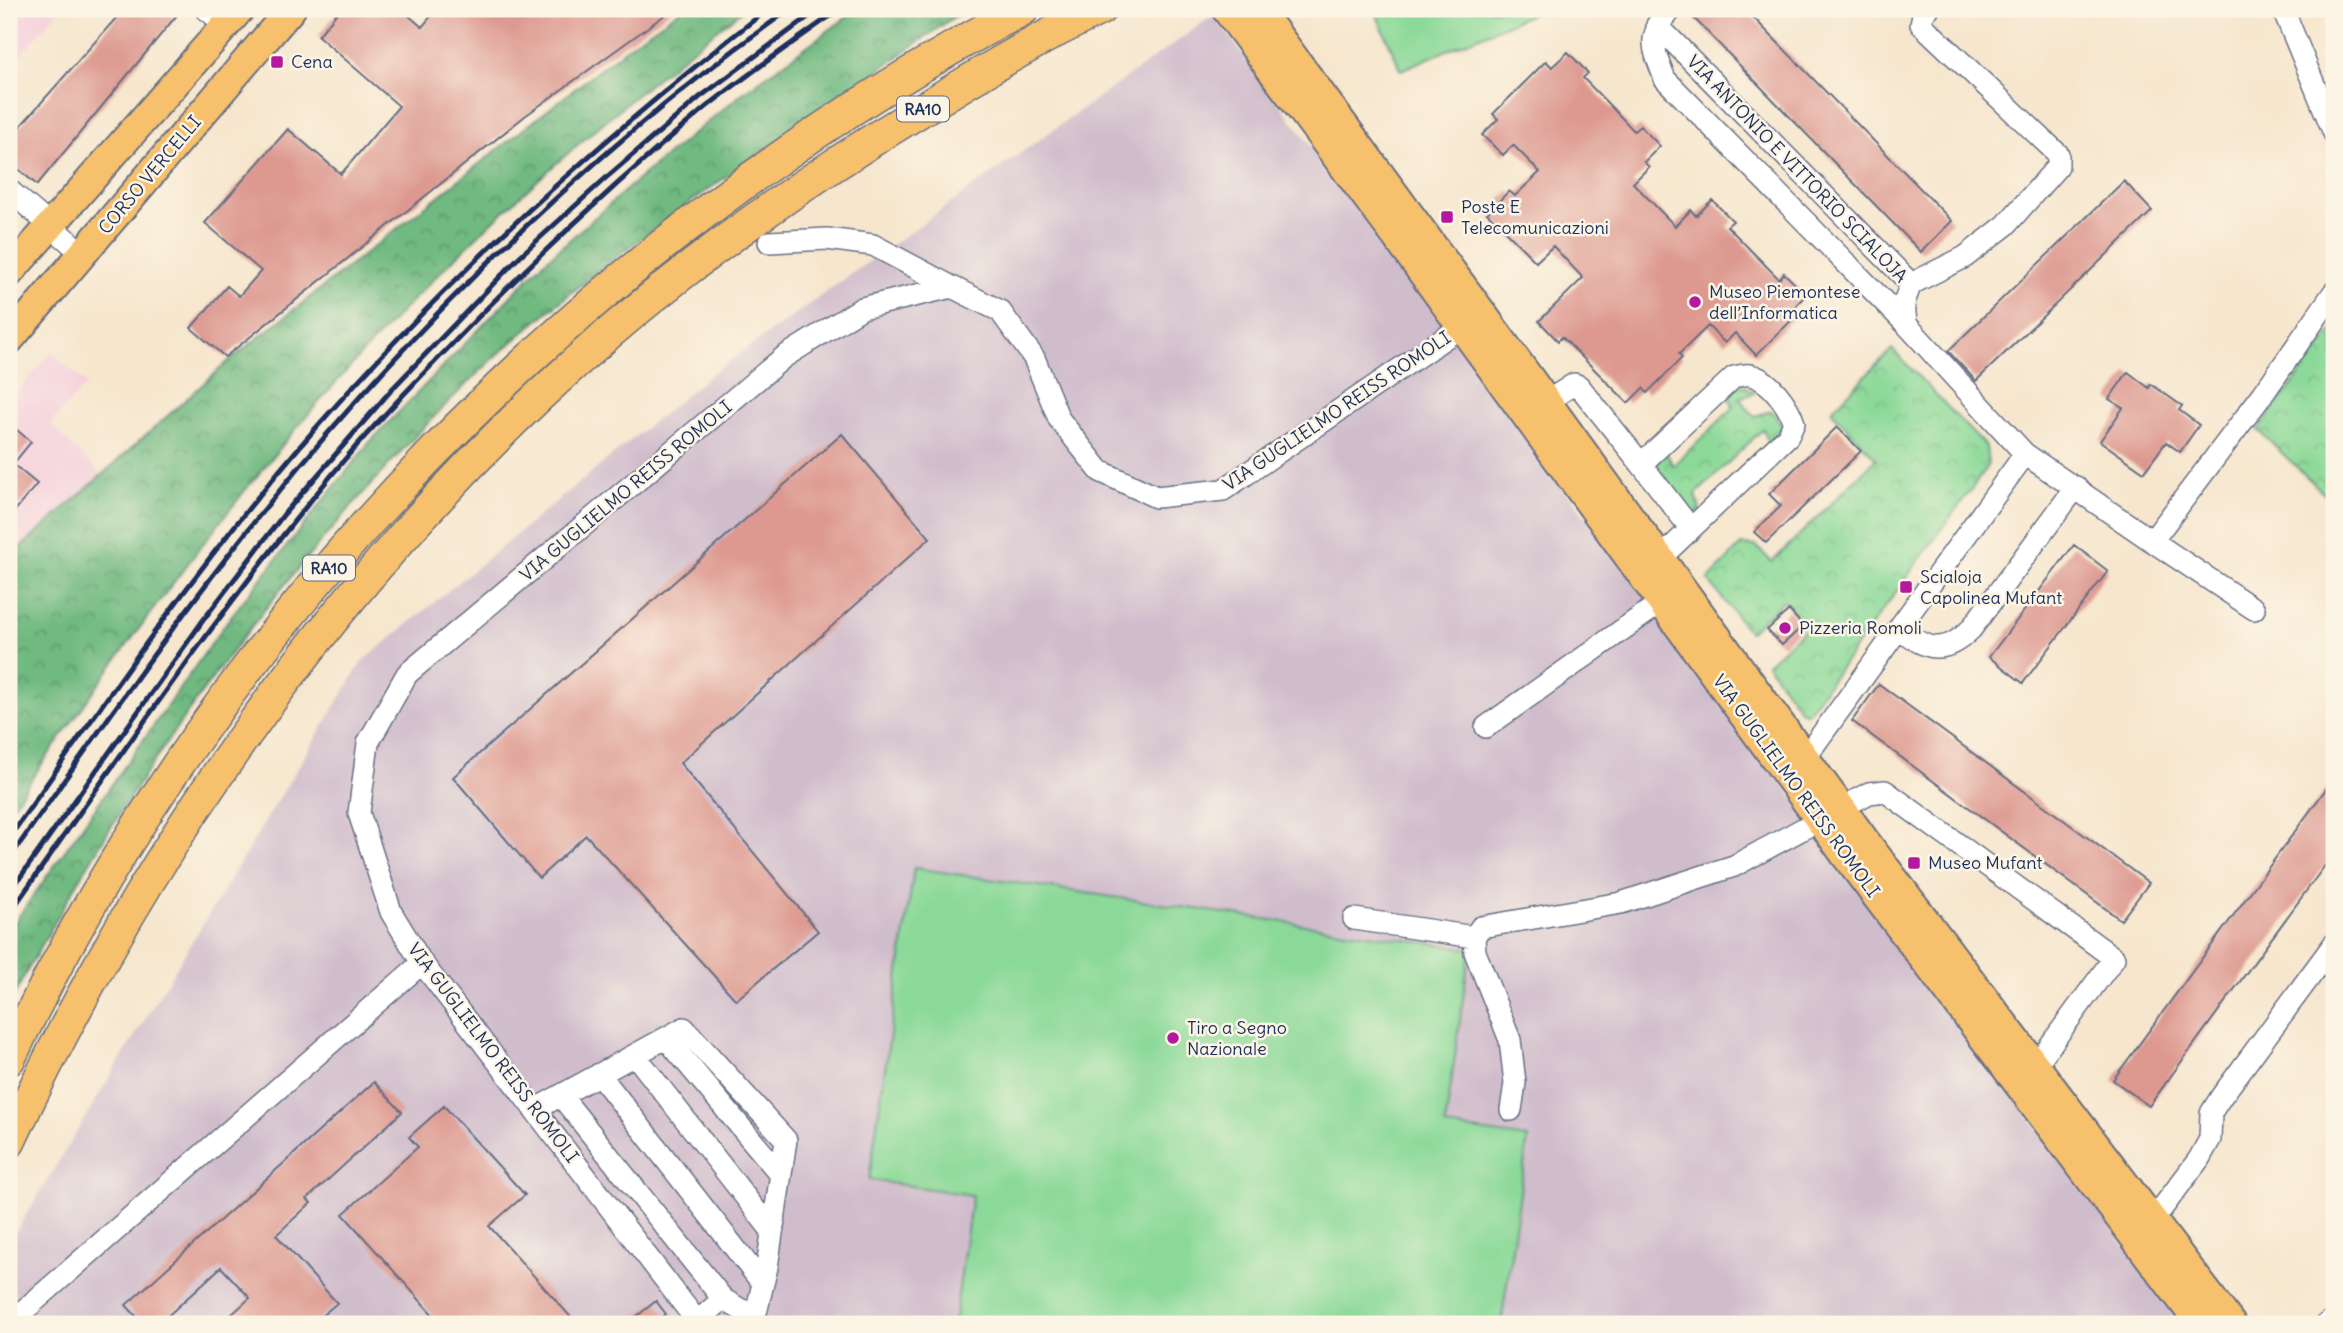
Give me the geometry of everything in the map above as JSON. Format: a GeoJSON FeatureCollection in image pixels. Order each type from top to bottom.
{"type":"FeatureCollection","features":[{"type":"Feature","properties":{"kind":"highway","name":"RA10"},"geometry":{"type":"LineString","coordinates":[[930,61],[994,9]]}},
{"type":"Feature","properties":{"kind":"highway","name":"RA10"},"geometry":{"type":"LineString","coordinates":[[9,1059],[76,932],[179,765],[285,621],[407,479],[515,370],[603,293],[741,185],[804,141],[930,61],[1023,9]]}},
{"type":"Feature","properties":{"kind":"highway","name":"RA10"},"geometry":{"type":"LineString","coordinates":[[9,1142],[48,1059],[107,949],[158,864],[211,784],[305,656],[432,504],[538,397],[624,321],[734,234],[880,135],[988,69],[1100,9]]}},
{"type":"Feature","properties":{"kind":"main road","name":"CORSO VERCELLI"},"geometry":{"type":"LineString","coordinates":[[9,340],[291,9]]}},
{"type":"Feature","properties":{"kind":"main road","name":"VIA GUGLIELMO REISS ROMOLI"},"geometry":{"type":"LineString","coordinates":[[1226,9],[1472,320]]}},
{"type":"Feature","properties":{"kind":"main road","name":"VIA GUGLIELMO REISS ROMOLI"},"geometry":{"type":"LineString","coordinates":[[1258,9],[1472,320],[1830,814],[2145,1231],[2231,1324]]}},
{"type":"Feature","properties":{"kind":"main road"},"geometry":{"type":"LineString","coordinates":[[9,272],[224,14]]}},
{"type":"Feature","properties":{"kind":"main road","name":"VIA GUGLIELMO REISS ROMOLI"},"geometry":{"type":"LineString","coordinates":[[2145,1231],[2200,1324]]}},
{"type":"Feature","properties":{"kind":"street"},"geometry":{"type":"LineString","coordinates":[[1657,25],[1672,9]]}},
{"type":"Feature","properties":{"kind":"street"},"geometry":{"type":"LineString","coordinates":[[1910,284],[1965,257],[2006,225],[2058,166],[2058,154],[1921,24],[1923,14],[1928,9]]}},
{"type":"Feature","properties":{"kind":"street"},"geometry":{"type":"LineString","coordinates":[[2283,9],[2334,133]]}},
{"type":"Feature","properties":{"kind":"street","name":"VIA ANTONIO E VITTORIO SCIALOJA"},"geometry":{"type":"LineString","coordinates":[[1906,324],[1904,302],[1910,284],[1657,25],[1654,33],[1656,56],[1665,79],[1906,324],[2025,454],[2253,609]]}},
{"type":"Feature","properties":{"kind":"street"},"geometry":{"type":"LineString","coordinates":[[9,190],[82,253]]}},
{"type":"Feature","properties":{"kind":"street"},"geometry":{"type":"LineString","coordinates":[[769,242],[827,239],[873,245],[952,288]]}},
{"type":"Feature","properties":{"kind":"street","name":"VIA GUGLIELMO REISS ROMOLI"},"geometry":{"type":"LineString","coordinates":[[698,1323],[422,963],[391,912],[359,813],[368,743],[407,674],[784,357],[862,308],[952,288],[1000,311],[1034,358],[1059,419],[1100,471],[1156,497],[1223,490],[1472,320]]}},
{"type":"Feature","properties":{"kind":"street"},"geometry":{"type":"LineString","coordinates":[[2152,541],[2263,394],[2334,292]]}},
{"type":"Feature","properties":{"kind":"street"},"geometry":{"type":"LineString","coordinates":[[1641,464],[1734,377],[1748,374],[1765,382],[1790,410],[1794,423],[1788,436],[1651,567]]}},
{"type":"Feature","properties":{"kind":"street"},"geometry":{"type":"LineString","coordinates":[[1536,408],[1566,387],[1574,384],[1579,386],[1691,529]]}},
{"type":"Feature","properties":{"kind":"street"},"geometry":{"type":"LineString","coordinates":[[1797,768],[2025,454]]}},
{"type":"Feature","properties":{"kind":"street"},"geometry":{"type":"LineString","coordinates":[[1899,629],[1922,646],[1935,648],[1960,640],[1971,629],[2076,487]]}},
{"type":"Feature","properties":{"kind":"street"},"geometry":{"type":"LineString","coordinates":[[1486,727],[1672,595]]}},
{"type":"Feature","properties":{"kind":"street"},"geometry":{"type":"LineString","coordinates":[[1511,1110],[1515,1083],[1510,1040],[1475,952],[1474,937],[1481,927],[1621,903],[1734,866],[1869,793],[1885,792],[2114,958],[2025,1073]]}},
{"type":"Feature","properties":{"kind":"street"},"geometry":{"type":"LineString","coordinates":[[1354,919],[1474,937]]}},
{"type":"Feature","properties":{"kind":"street"},"geometry":{"type":"LineString","coordinates":[[2145,1231],[2199,1159],[2210,1139],[2211,1113],[2221,1097],[2334,944]]}},
{"type":"Feature","properties":{"kind":"street"},"geometry":{"type":"LineString","coordinates":[[14,1324],[21,1313],[422,963]]}},
{"type":"Feature","properties":{"kind":"street"},"geometry":{"type":"LineString","coordinates":[[534,1110],[666,1038],[781,1175],[757,1309],[744,1312],[723,1299],[561,1096]]}},
{"type":"Feature","properties":{"kind":"street"},"geometry":{"type":"LineString","coordinates":[[635,1055],[772,1231]]}},
{"type":"Feature","properties":{"kind":"street"},"geometry":{"type":"LineString","coordinates":[[599,1074],[763,1284]]}},
{"type":"Feature","properties":{"kind":"street"},"geometry":{"type":"LineString","coordinates":[[698,1323],[723,1299]]}},
{"type":"Feature","properties":{"kind":"street"},"geometry":{"type":"LineString","coordinates":[[2327,1324],[2334,1319]]}},
{"type":"Feature","properties":{"kind":"shaded area"},"geometry":{"type":"Polygon","coordinates":[[[9,9],[60,9],[9,69],[9,9]]]}},
{"type":"Feature","properties":{"kind":"shaded area"},"geometry":{"type":"Polygon","coordinates":[[[1214,15],[2183,1324],[9,1324],[9,1243],[362,662],[710,375],[1214,15]]]}},
{"type":"Feature","properties":{"kind":"shaded area"},"geometry":{"type":"Polygon","coordinates":[[[51,352],[87,384],[50,424],[101,474],[9,558],[9,401],[51,352]]]}},
{"type":"Feature","properties":{"kind":"green space"},"geometry":{"type":"Polygon","coordinates":[[[682,9],[744,9],[642,90],[543,175],[448,265],[357,359],[219,523],[91,694],[9,811],[9,558],[230,360],[638,39],[682,9]]]}},
{"type":"Feature","properties":{"kind":"green space"},"geometry":{"type":"Polygon","coordinates":[[[858,9],[965,9],[621,254],[512,342],[428,422],[309,555],[194,703],[91,859],[9,1005],[9,930],[228,620],[370,442],[542,264],[643,175],[744,92],[858,9]]]}},
{"type":"Feature","properties":{"kind":"green space"},"geometry":{"type":"Polygon","coordinates":[[[1374,9],[1543,9],[1401,70],[1374,9]]]}},
{"type":"Feature","properties":{"kind":"green space"},"geometry":{"type":"Polygon","coordinates":[[[2334,329],[2334,503],[2258,430],[2334,329]]]}},
{"type":"Feature","properties":{"kind":"green space"},"geometry":{"type":"Polygon","coordinates":[[[1892,349],[1986,447],[1988,463],[1807,713],[1800,710],[1767,664],[1808,626],[1784,601],[1749,632],[1708,580],[1741,545],[1756,546],[1772,562],[1876,459],[1831,411],[1892,349]]]}},
{"type":"Feature","properties":{"kind":"green space"},"geometry":{"type":"Polygon","coordinates":[[[1743,385],[1755,393],[1739,398],[1754,416],[1772,411],[1782,426],[1780,433],[1769,444],[1763,429],[1696,494],[1700,510],[1687,515],[1654,465],[1666,452],[1673,466],[1733,408],[1728,392],[1743,385]]]}},
{"type":"Feature","properties":{"kind":"green space","name":"Tiro a Segno Nazionale"},"geometry":{"type":"Polygon","coordinates":[[[914,868],[1470,949],[1445,1126],[1528,1138],[1501,1324],[954,1324],[972,1195],[869,1180],[914,868]]]}},
{"type":"Feature","properties":{"kind":"building"},"geometry":{"type":"Polygon","coordinates":[[[124,9],[182,9],[37,185],[9,161],[9,139],[124,9]]]}},
{"type":"Feature","properties":{"kind":"building"},"geometry":{"type":"Polygon","coordinates":[[[340,9],[401,9],[422,27],[437,9],[673,9],[525,116],[225,357],[191,328],[227,286],[239,296],[261,271],[205,223],[288,129],[341,174],[399,106],[318,36],[340,9]]]}},
{"type":"Feature","properties":{"kind":"building"},"geometry":{"type":"Polygon","coordinates":[[[1685,9],[1745,9],[1952,221],[1921,252],[1685,9]]]}},
{"type":"Feature","properties":{"kind":"building"},"geometry":{"type":"Polygon","coordinates":[[[1568,52],[1588,73],[1583,78],[1634,131],[1640,126],[1660,146],[1644,162],[1649,167],[1633,183],[1675,226],[1691,210],[1696,216],[1712,200],[1733,221],[1727,226],[1779,279],[1784,273],[1806,295],[1791,310],[1796,316],[1756,355],[1735,333],[1725,343],[1708,326],[1679,354],[1682,358],[1647,393],[1643,388],[1628,403],[1562,337],[1558,341],[1539,321],[1583,278],[1553,246],[1536,262],[1487,213],[1509,191],[1515,196],[1540,172],[1513,145],[1503,155],[1482,135],[1498,119],[1493,114],[1546,61],[1552,67],[1568,52]]]}},
{"type":"Feature","properties":{"kind":"building"},"geometry":{"type":"Polygon","coordinates":[[[2124,181],[2152,211],[1976,381],[1948,351],[2124,181]]]}},
{"type":"Feature","properties":{"kind":"building"},"geometry":{"type":"Polygon","coordinates":[[[2128,372],[2149,388],[2151,384],[2182,406],[2179,410],[2199,425],[2180,452],[2166,442],[2144,472],[2100,441],[2123,408],[2109,399],[2128,372]]]}},
{"type":"Feature","properties":{"kind":"building"},"geometry":{"type":"Polygon","coordinates":[[[9,423],[31,442],[13,464],[37,484],[9,518],[9,423]]]}},
{"type":"Feature","properties":{"kind":"building"},"geometry":{"type":"Polygon","coordinates":[[[1837,427],[1861,451],[1766,543],[1754,532],[1781,506],[1769,494],[1837,427]]]}},
{"type":"Feature","properties":{"kind":"building"},"geometry":{"type":"Polygon","coordinates":[[[842,434],[930,538],[680,763],[818,931],[736,1000],[586,835],[539,878],[453,777],[842,434]]]}},
{"type":"Feature","properties":{"kind":"building"},"geometry":{"type":"Polygon","coordinates":[[[2074,545],[2108,571],[2023,683],[1989,657],[2074,545]]]}},
{"type":"Feature","properties":{"kind":"building","name":"Pizzeria Romoli"},"geometry":{"type":"Polygon","coordinates":[[[1789,610],[1803,626],[1782,645],[1767,630],[1789,610]]]}},
{"type":"Feature","properties":{"kind":"building"},"geometry":{"type":"Polygon","coordinates":[[[1879,684],[2149,883],[2121,920],[1852,721],[1879,684]]]}},
{"type":"Feature","properties":{"kind":"building"},"geometry":{"type":"Polygon","coordinates":[[[2334,778],[2334,853],[2149,1106],[2113,1080],[2334,778]]]}},
{"type":"Feature","properties":{"kind":"building"},"geometry":{"type":"Polygon","coordinates":[[[374,1082],[402,1112],[307,1199],[311,1203],[276,1235],[337,1303],[312,1324],[221,1324],[250,1298],[221,1267],[159,1324],[143,1324],[126,1305],[374,1082]]]}},
{"type":"Feature","properties":{"kind":"building"},"geometry":{"type":"Polygon","coordinates":[[[444,1106],[525,1195],[489,1226],[577,1324],[441,1324],[343,1214],[418,1147],[409,1137],[444,1106]]]}},
{"type":"Feature","properties":{"kind":"building"},"geometry":{"type":"Polygon","coordinates":[[[656,1301],[666,1314],[654,1324],[627,1324],[656,1301]]]}},
{"type":"Feature","properties":{"kind":"railway"},"geometry":{"type":"LineString","coordinates":[[9,838],[119,681],[234,527],[367,371],[420,315],[531,208],[648,106],[768,9]]}},
{"type":"Feature","properties":{"kind":"railway"},"geometry":{"type":"LineString","coordinates":[[9,859],[203,588],[271,501],[388,366],[450,301],[580,177],[648,118],[790,9]]}},
{"type":"Feature","properties":{"kind":"railway"},"geometry":{"type":"LineString","coordinates":[[9,893],[204,619],[284,514],[393,388],[520,256],[608,176],[700,97],[819,9]]}},
{"type":"Feature","properties":{"kind":"railway"},"geometry":{"type":"LineString","coordinates":[[9,914],[256,570],[345,459],[385,414],[515,280],[640,164],[705,108],[840,9]]}},
{"type":"Feature","properties":{"kind":"place","name":"Cena"},"geometry":{"type":"Point","coordinates":[277,62]}},
{"type":"Feature","properties":{"kind":"place","name":"Poste E Telecomunicazioni"},"geometry":{"type":"Point","coordinates":[1447,217]}},
{"type":"Feature","properties":{"kind":"place","name":"Museo Piemontese dell’Informatica"},"geometry":{"type":"Point","coordinates":[1695,302]}},
{"type":"Feature","properties":{"kind":"place","name":"Scialoja Capolinea Mufant"},"geometry":{"type":"Point","coordinates":[1906,587]}},
{"type":"Feature","properties":{"kind":"place","name":"Pizzeria Romoli"},"geometry":{"type":"Point","coordinates":[1785,628]}},
{"type":"Feature","properties":{"kind":"place","name":"Museo Mufant"},"geometry":{"type":"Point","coordinates":[1914,863]}},
{"type":"Feature","properties":{"kind":"place","name":"Tiro a Segno Nazionale"},"geometry":{"type":"Point","coordinates":[1173,1038]}}]}
